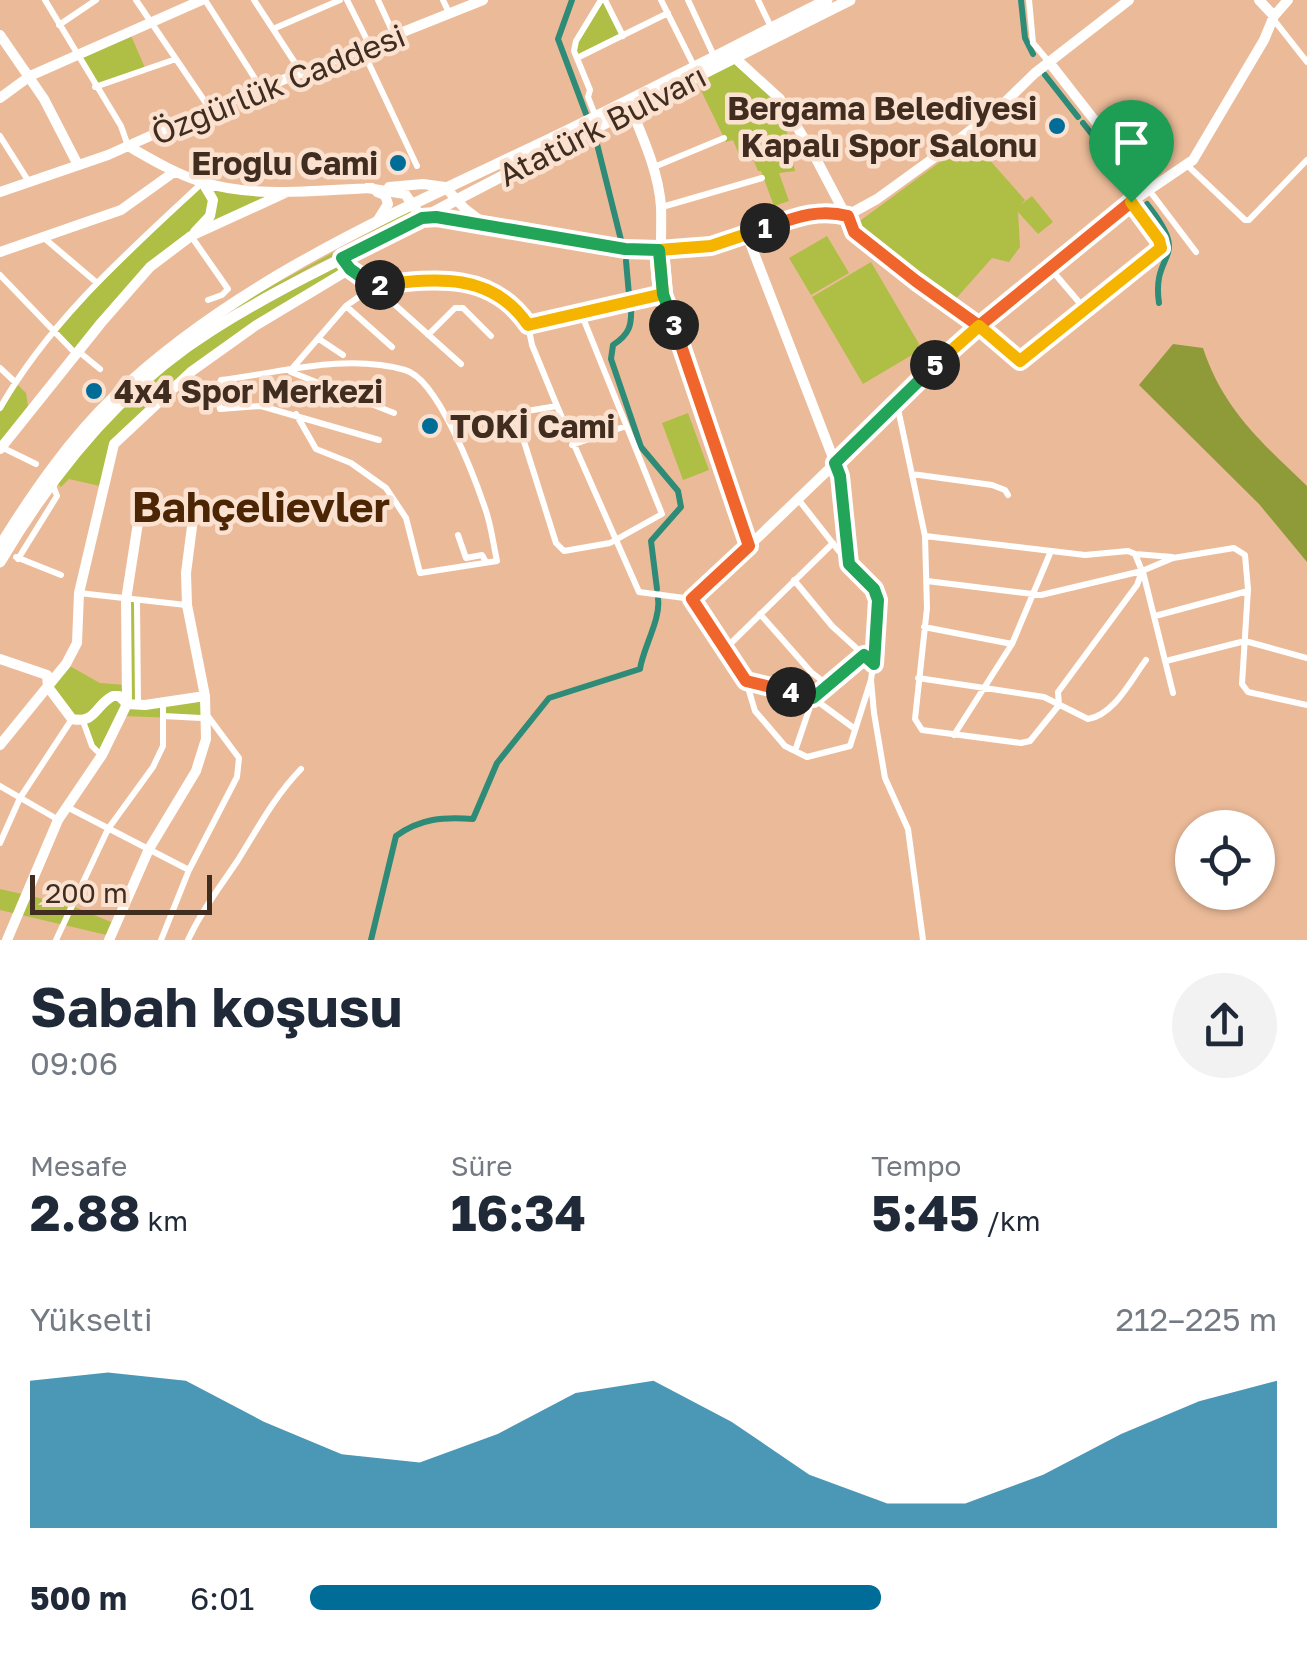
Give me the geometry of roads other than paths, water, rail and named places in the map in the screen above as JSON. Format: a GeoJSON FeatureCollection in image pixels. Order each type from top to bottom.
{"type":"FeatureCollection","features":[{"type":"Feature","properties":{"kind":"main road"},"geometry":{"type":"LineString","coordinates":[[0,98],[30,76],[204,0]]}},
{"type":"Feature","properties":{"kind":"main road","name":"Özgürlük Caddesi"},"geometry":{"type":"LineString","coordinates":[[0,192],[128,146],[261,88],[483,0]]}},
{"type":"Feature","properties":{"kind":"main road","name":"Atatürk Bulvarı"},"geometry":{"type":"LineString","coordinates":[[2,553],[50,472],[81,433],[145,370],[224,309],[295,266],[445,187],[827,0]]}},
{"type":"Feature","properties":{"kind":"main road","name":"Atatürk Bulvarı"},"geometry":{"type":"LineString","coordinates":[[2,553],[52,484],[124,400],[183,350],[278,291],[346,263],[455,200],[850,0]]}},
{"type":"Feature","properties":{"kind":"main road"},"geometry":{"type":"LineString","coordinates":[[367,188],[405,194],[422,218],[483,223],[625,249],[711,246],[810,213],[830,211],[848,216],[953,144],[1129,0]]}},
{"type":"Feature","properties":{"kind":"main road"},"geometry":{"type":"LineString","coordinates":[[1259,0],[1274,18]]}},
{"type":"Feature","properties":{"kind":"main road"},"geometry":{"type":"LineString","coordinates":[[630,110],[653,167],[661,208],[663,294],[749,546],[979,326],[1131,202],[1187,165],[1209,135],[1288,0]]}},
{"type":"Feature","properties":{"kind":"main road"},"geometry":{"type":"LineString","coordinates":[[0,35],[70,142],[78,165]]}},
{"type":"Feature","properties":{"kind":"main road"},"geometry":{"type":"LineString","coordinates":[[735,58],[780,99],[854,232],[979,326]]}},
{"type":"Feature","properties":{"kind":"main road"},"geometry":{"type":"LineString","coordinates":[[1049,62],[1150,190]]}},
{"type":"Feature","properties":{"kind":"main road"},"geometry":{"type":"LineString","coordinates":[[128,146],[174,172],[203,182],[285,193],[423,184],[445,187],[483,223]]}},
{"type":"Feature","properties":{"kind":"main road"},"geometry":{"type":"LineString","coordinates":[[0,252],[121,210],[174,172]]}},
{"type":"Feature","properties":{"kind":"main road"},"geometry":{"type":"LineString","coordinates":[[0,447],[150,267],[210,216],[213,200],[203,182]]}},
{"type":"Feature","properties":{"kind":"main road"},"geometry":{"type":"LineString","coordinates":[[367,188],[385,195],[388,204],[383,216],[371,227]]}},
{"type":"Feature","properties":{"kind":"main road"},"geometry":{"type":"LineString","coordinates":[[191,236],[285,193]]}},
{"type":"Feature","properties":{"kind":"main road"},"geometry":{"type":"LineString","coordinates":[[747,235],[835,463]]}},
{"type":"Feature","properties":{"kind":"main road"},"geometry":{"type":"LineString","coordinates":[[0,746],[66,664],[77,643],[79,593],[114,444],[192,371],[346,263]]}},
{"type":"Feature","properties":{"kind":"main road"},"geometry":{"type":"LineString","coordinates":[[8,940],[58,820],[132,704],[131,601],[142,496]]}},
{"type":"Feature","properties":{"kind":"main road"},"geometry":{"type":"LineString","coordinates":[[109,940],[149,849],[201,760],[206,739],[204,696],[187,605],[186,573],[194,511]]}},
{"type":"Feature","properties":{"kind":"main road"},"geometry":{"type":"LineString","coordinates":[[2,663],[40,670],[46,675],[48,688],[77,720],[90,719],[113,696],[132,704],[204,696]]}},
{"type":"Feature","properties":{"kind":"street"},"geometry":{"type":"LineString","coordinates":[[44,0],[121,126],[128,146]]}},
{"type":"Feature","properties":{"kind":"street"},"geometry":{"type":"LineString","coordinates":[[59,25],[96,0]]}},
{"type":"Feature","properties":{"kind":"street"},"geometry":{"type":"LineString","coordinates":[[136,0],[210,110]]}},
{"type":"Feature","properties":{"kind":"street"},"geometry":{"type":"LineString","coordinates":[[204,0],[261,88]]}},
{"type":"Feature","properties":{"kind":"street"},"geometry":{"type":"LineString","coordinates":[[254,0],[301,72]]}},
{"type":"Feature","properties":{"kind":"street"},"geometry":{"type":"LineString","coordinates":[[273,29],[344,0],[417,166]]}},
{"type":"Feature","properties":{"kind":"street"},"geometry":{"type":"LineString","coordinates":[[378,0],[394,36]]}},
{"type":"Feature","properties":{"kind":"street"},"geometry":{"type":"LineString","coordinates":[[443,0],[450,16]]}},
{"type":"Feature","properties":{"kind":"street"},"geometry":{"type":"LineString","coordinates":[[596,115],[574,51],[576,41],[603,0],[623,36]]}},
{"type":"Feature","properties":{"kind":"street"},"geometry":{"type":"LineString","coordinates":[[661,0],[694,66]]}},
{"type":"Feature","properties":{"kind":"street"},"geometry":{"type":"LineString","coordinates":[[688,0],[714,56]]}},
{"type":"Feature","properties":{"kind":"street"},"geometry":{"type":"LineString","coordinates":[[758,0],[771,28]]}},
{"type":"Feature","properties":{"kind":"street"},"geometry":{"type":"LineString","coordinates":[[1029,0],[1033,43],[1049,62]]}},
{"type":"Feature","properties":{"kind":"street"},"geometry":{"type":"LineString","coordinates":[[577,58],[668,13]]}},
{"type":"Feature","properties":{"kind":"street"},"geometry":{"type":"LineString","coordinates":[[1274,18],[1307,62]]}},
{"type":"Feature","properties":{"kind":"street"},"geometry":{"type":"LineString","coordinates":[[95,87],[176,59]]}},
{"type":"Feature","properties":{"kind":"street"},"geometry":{"type":"LineString","coordinates":[[0,136],[30,182]]}},
{"type":"Feature","properties":{"kind":"street"},"geometry":{"type":"LineString","coordinates":[[653,167],[724,138]]}},
{"type":"Feature","properties":{"kind":"street"},"geometry":{"type":"LineString","coordinates":[[1187,165],[1249,220],[1307,160]]}},
{"type":"Feature","properties":{"kind":"street"},"geometry":{"type":"LineString","coordinates":[[661,208],[762,178]]}},
{"type":"Feature","properties":{"kind":"street"},"geometry":{"type":"LineString","coordinates":[[0,408],[15,382],[96,282],[203,182]]}},
{"type":"Feature","properties":{"kind":"street"},"geometry":{"type":"LineString","coordinates":[[1150,190],[1196,252]]}},
{"type":"Feature","properties":{"kind":"street"},"geometry":{"type":"LineString","coordinates":[[979,326],[1020,361],[1161,248],[1131,202]]}},
{"type":"Feature","properties":{"kind":"street"},"geometry":{"type":"LineString","coordinates":[[191,236],[228,288],[208,300]]}},
{"type":"Feature","properties":{"kind":"street"},"geometry":{"type":"LineString","coordinates":[[43,237],[96,282]]}},
{"type":"Feature","properties":{"kind":"street"},"geometry":{"type":"LineString","coordinates":[[346,263],[461,364]]}},
{"type":"Feature","properties":{"kind":"street"},"geometry":{"type":"LineString","coordinates":[[1049,267],[1084,308]]}},
{"type":"Feature","properties":{"kind":"street"},"geometry":{"type":"LineString","coordinates":[[0,275],[54,332],[100,369]]}},
{"type":"Feature","properties":{"kind":"street"},"geometry":{"type":"LineString","coordinates":[[290,371],[346,306],[374,286],[431,280],[484,288],[506,299],[528,325],[532,345],[572,445],[640,592],[692,599],[746,681],[755,710],[785,746],[807,757],[850,746],[871,680],[878,600],[874,589],[849,564],[798,498]]}},
{"type":"Feature","properties":{"kind":"street"},"geometry":{"type":"LineString","coordinates":[[528,325],[663,294]]}},
{"type":"Feature","properties":{"kind":"street"},"geometry":{"type":"LineString","coordinates":[[346,306],[392,347]]}},
{"type":"Feature","properties":{"kind":"street"},"geometry":{"type":"LineString","coordinates":[[428,335],[455,308],[463,308],[491,336]]}},
{"type":"Feature","properties":{"kind":"street"},"geometry":{"type":"LineString","coordinates":[[556,406],[516,413],[556,543],[564,550],[600,546],[662,514],[581,313]]}},
{"type":"Feature","properties":{"kind":"street"},"geometry":{"type":"LineString","coordinates":[[319,339],[343,355]]}},
{"type":"Feature","properties":{"kind":"street"},"geometry":{"type":"LineString","coordinates":[[311,348],[325,364]]}},
{"type":"Feature","properties":{"kind":"street"},"geometry":{"type":"LineString","coordinates":[[296,414],[316,449],[351,463],[386,488],[406,518],[420,573],[497,560],[486,510],[434,395],[409,371],[325,364],[221,380],[217,389],[218,406],[225,410],[261,406],[296,414],[379,440]]}},
{"type":"Feature","properties":{"kind":"street"},"geometry":{"type":"LineString","coordinates":[[0,368],[15,382]]}},
{"type":"Feature","properties":{"kind":"street"},"geometry":{"type":"LineString","coordinates":[[290,371],[394,412]]}},
{"type":"Feature","properties":{"kind":"street"},"geometry":{"type":"LineString","coordinates":[[897,404],[926,536],[927,581],[915,719],[922,730],[1030,741],[1058,704],[1058,692],[1137,585],[1142,571]]}},
{"type":"Feature","properties":{"kind":"street"},"geometry":{"type":"LineString","coordinates":[[572,445],[626,426]]}},
{"type":"Feature","properties":{"kind":"street"},"geometry":{"type":"LineString","coordinates":[[0,447],[36,464]]}},
{"type":"Feature","properties":{"kind":"street"},"geometry":{"type":"LineString","coordinates":[[835,463],[840,476],[849,564]]}},
{"type":"Feature","properties":{"kind":"street"},"geometry":{"type":"LineString","coordinates":[[912,474],[992,486],[1008,495]]}},
{"type":"Feature","properties":{"kind":"street"},"geometry":{"type":"LineString","coordinates":[[18,559],[57,496],[52,484]]}},
{"type":"Feature","properties":{"kind":"street"},"geometry":{"type":"LineString","coordinates":[[458,535],[466,558],[482,555],[486,562]]}},
{"type":"Feature","properties":{"kind":"street"},"geometry":{"type":"LineString","coordinates":[[926,536],[1085,555],[1128,551],[1173,558]]}},
{"type":"Feature","properties":{"kind":"street"},"geometry":{"type":"LineString","coordinates":[[725,649],[833,542]]}},
{"type":"Feature","properties":{"kind":"street"},"geometry":{"type":"LineString","coordinates":[[692,599],[749,546]]}},
{"type":"Feature","properties":{"kind":"street"},"geometry":{"type":"LineString","coordinates":[[927,581],[1034,594],[1142,571],[1173,558],[1224,548],[1240,550],[1245,556],[1248,590],[1242,684],[1244,688],[1307,705]]}},
{"type":"Feature","properties":{"kind":"street"},"geometry":{"type":"LineString","coordinates":[[954,735],[1012,644],[1051,551]]}},
{"type":"Feature","properties":{"kind":"street"},"geometry":{"type":"LineString","coordinates":[[2,553],[61,575]]}},
{"type":"Feature","properties":{"kind":"street"},"geometry":{"type":"LineString","coordinates":[[1136,554],[1173,693]]}},
{"type":"Feature","properties":{"kind":"street"},"geometry":{"type":"LineString","coordinates":[[794,580],[832,626],[874,664]]}},
{"type":"Feature","properties":{"kind":"street"},"geometry":{"type":"LineString","coordinates":[[1155,616],[1248,590]]}},
{"type":"Feature","properties":{"kind":"street"},"geometry":{"type":"LineString","coordinates":[[79,593],[187,605]]}},
{"type":"Feature","properties":{"kind":"street"},"geometry":{"type":"LineString","coordinates":[[760,614],[810,672],[829,686]]}},
{"type":"Feature","properties":{"kind":"street"},"geometry":{"type":"LineString","coordinates":[[924,627],[1012,644]]}},
{"type":"Feature","properties":{"kind":"street"},"geometry":{"type":"LineString","coordinates":[[1166,662],[1245,642],[1307,658]]}},
{"type":"Feature","properties":{"kind":"street"},"geometry":{"type":"LineString","coordinates":[[795,751],[813,698],[864,655]]}},
{"type":"Feature","properties":{"kind":"street"},"geometry":{"type":"LineString","coordinates":[[918,678],[1044,697],[1088,719],[1100,717],[1146,660]]}},
{"type":"Feature","properties":{"kind":"street"},"geometry":{"type":"LineString","coordinates":[[871,680],[886,778],[908,828],[923,940]]}},
{"type":"Feature","properties":{"kind":"street"},"geometry":{"type":"LineString","coordinates":[[746,681],[813,698],[856,729]]}},
{"type":"Feature","properties":{"kind":"street"},"geometry":{"type":"LineString","coordinates":[[56,940],[108,829],[163,746],[163,702]]}},
{"type":"Feature","properties":{"kind":"street"},"geometry":{"type":"LineString","coordinates":[[161,940],[190,870],[237,777],[239,758],[204,717],[163,716]]}},
{"type":"Feature","properties":{"kind":"street"},"geometry":{"type":"LineString","coordinates":[[0,843],[20,798],[77,720],[97,751]]}},
{"type":"Feature","properties":{"kind":"street"},"geometry":{"type":"LineString","coordinates":[[188,940],[202,910],[270,804],[300,769]]}},
{"type":"Feature","properties":{"kind":"street"},"geometry":{"type":"LineString","coordinates":[[0,786],[58,820]]}},
{"type":"Feature","properties":{"kind":"street"},"geometry":{"type":"LineString","coordinates":[[66,806],[190,870]]}},
{"type":"Feature","properties":{"kind":"waterway"},"geometry":{"type":"LineString","coordinates":[[572,0],[558,39],[586,114]]}},
{"type":"Feature","properties":{"kind":"waterway"},"geometry":{"type":"LineString","coordinates":[[1021,0],[1025,38],[1033,54]]}},
{"type":"Feature","properties":{"kind":"waterway"},"geometry":{"type":"LineString","coordinates":[[1045,75],[1078,117]]}},
{"type":"Feature","properties":{"kind":"waterway"},"geometry":{"type":"LineString","coordinates":[[1083,123],[1133,186]]}},
{"type":"Feature","properties":{"kind":"waterway"},"geometry":{"type":"LineString","coordinates":[[596,140],[622,244]]}},
{"type":"Feature","properties":{"kind":"waterway"},"geometry":{"type":"LineString","coordinates":[[1147,204],[1167,236],[1169,247],[1160,273],[1159,303]]}},
{"type":"Feature","properties":{"kind":"waterway"},"geometry":{"type":"LineString","coordinates":[[626,261],[629,295]]}},
{"type":"Feature","properties":{"kind":"waterway"},"geometry":{"type":"LineString","coordinates":[[631,305],[629,328],[613,345],[611,359],[641,447],[678,491],[681,507],[651,541],[657,589]]}},
{"type":"Feature","properties":{"kind":"waterway"},"geometry":{"type":"LineString","coordinates":[[371,940],[396,836],[433,820],[473,819],[497,763],[549,698],[640,669],[657,615],[658,599]]}},
{"type":"Feature","properties":{"kind":"place","name":"Bergama Belediyesi Kapalı Spor Salonu"},"geometry":{"type":"Point","coordinates":[1057,126]}},
{"type":"Feature","properties":{"kind":"place","name":"Eroğlu Cami"},"geometry":{"type":"Point","coordinates":[398,163]}},
{"type":"Feature","properties":{"kind":"place","name":"4x4 Spor Merkezi"},"geometry":{"type":"Point","coordinates":[94,391]}},
{"type":"Feature","properties":{"kind":"place","name":"TOKİ Cami"},"geometry":{"type":"Point","coordinates":[430,426]}},
{"type":"Feature","properties":{"kind":"district","name":"Bahçelievler"},"geometry":{"type":"Point","coordinates":[261,506]}}]}
